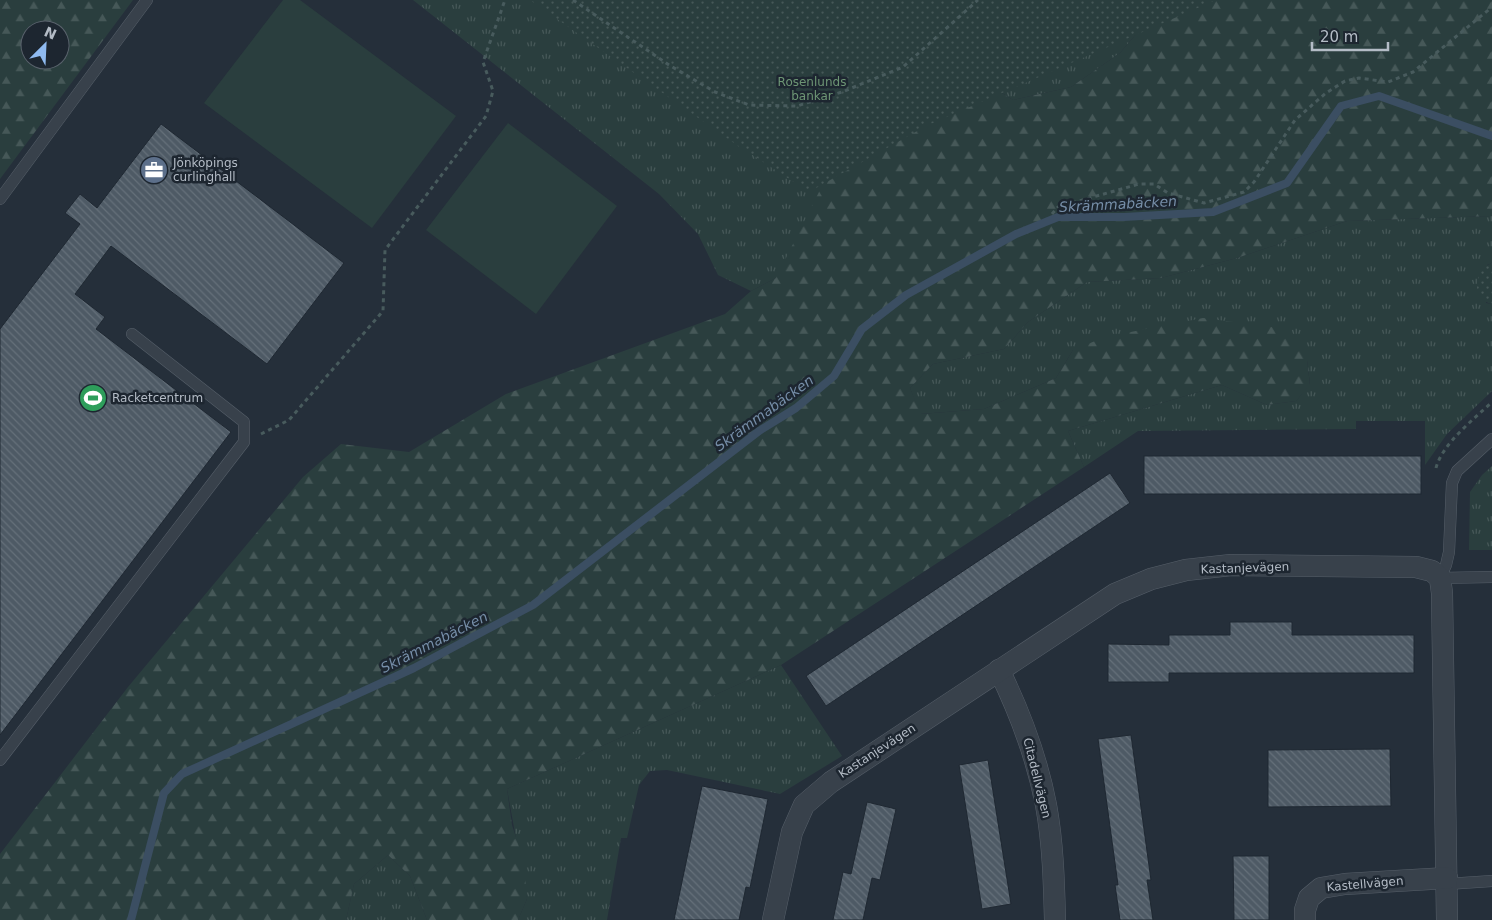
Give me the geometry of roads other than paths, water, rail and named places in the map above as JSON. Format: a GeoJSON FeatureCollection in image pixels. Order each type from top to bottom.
{"type":"FeatureCollection","features":[{"type":"Feature","properties":{"kind":"street","name":"Kastanjevägen"},"geometry":{"type":"LineString","coordinates":[[773,920],[792,832],[804,805],[830,782],[1115,594],[1151,579],[1186,570],[1231,566],[1416,568],[1432,571],[1440,578]]}},
{"type":"Feature","properties":{"kind":"street"},"geometry":{"type":"LineString","coordinates":[[1440,578],[1447,881],[1446,920]]}},
{"type":"Feature","properties":{"kind":"street","name":"Citadellvägen"},"geometry":{"type":"LineString","coordinates":[[1000,670],[1014,699],[1029,742],[1046,805],[1054,873],[1055,920]]}},
{"type":"Feature","properties":{"kind":"street","name":"Kastellvägen"},"geometry":{"type":"LineString","coordinates":[[1305,920],[1305,910],[1309,898],[1321,888],[1344,884],[1447,881]]}},
{"type":"Feature","properties":{"kind":"lane"},"geometry":{"type":"LineString","coordinates":[[0,199],[147,0]]}},
{"type":"Feature","properties":{"kind":"lane"},"geometry":{"type":"LineString","coordinates":[[0,760],[244,442],[244,422],[132,334]]}},
{"type":"Feature","properties":{"kind":"lane"},"geometry":{"type":"LineString","coordinates":[[1492,439],[1457,471],[1452,483],[1450,552],[1440,578],[1492,577]]}},
{"type":"Feature","properties":{"kind":"lane"},"geometry":{"type":"LineString","coordinates":[[1447,881],[1492,881]]}},
{"type":"Feature","properties":{"kind":"waterway","name":"Skrämmabäcken"},"geometry":{"type":"LineString","coordinates":[[131,920],[164,793],[182,774],[414,668],[533,605],[759,431],[796,408],[834,376],[862,329],[906,295],[1016,234],[1058,217],[1124,217],[1213,212],[1287,183],[1341,106],[1379,96],[1492,136]]}},
{"type":"Feature","properties":{"kind":"place","name":"Jönköpings curlinghall"},"geometry":{"type":"Point","coordinates":[154,170]}},
{"type":"Feature","properties":{"kind":"place","name":"Racketcentrum"},"geometry":{"type":"Point","coordinates":[93,398]}},
{"type":"Feature","properties":{"kind":"park label","name":"Rosenlunds bankar"},"geometry":{"type":"Point","coordinates":[812,89]}}]}
